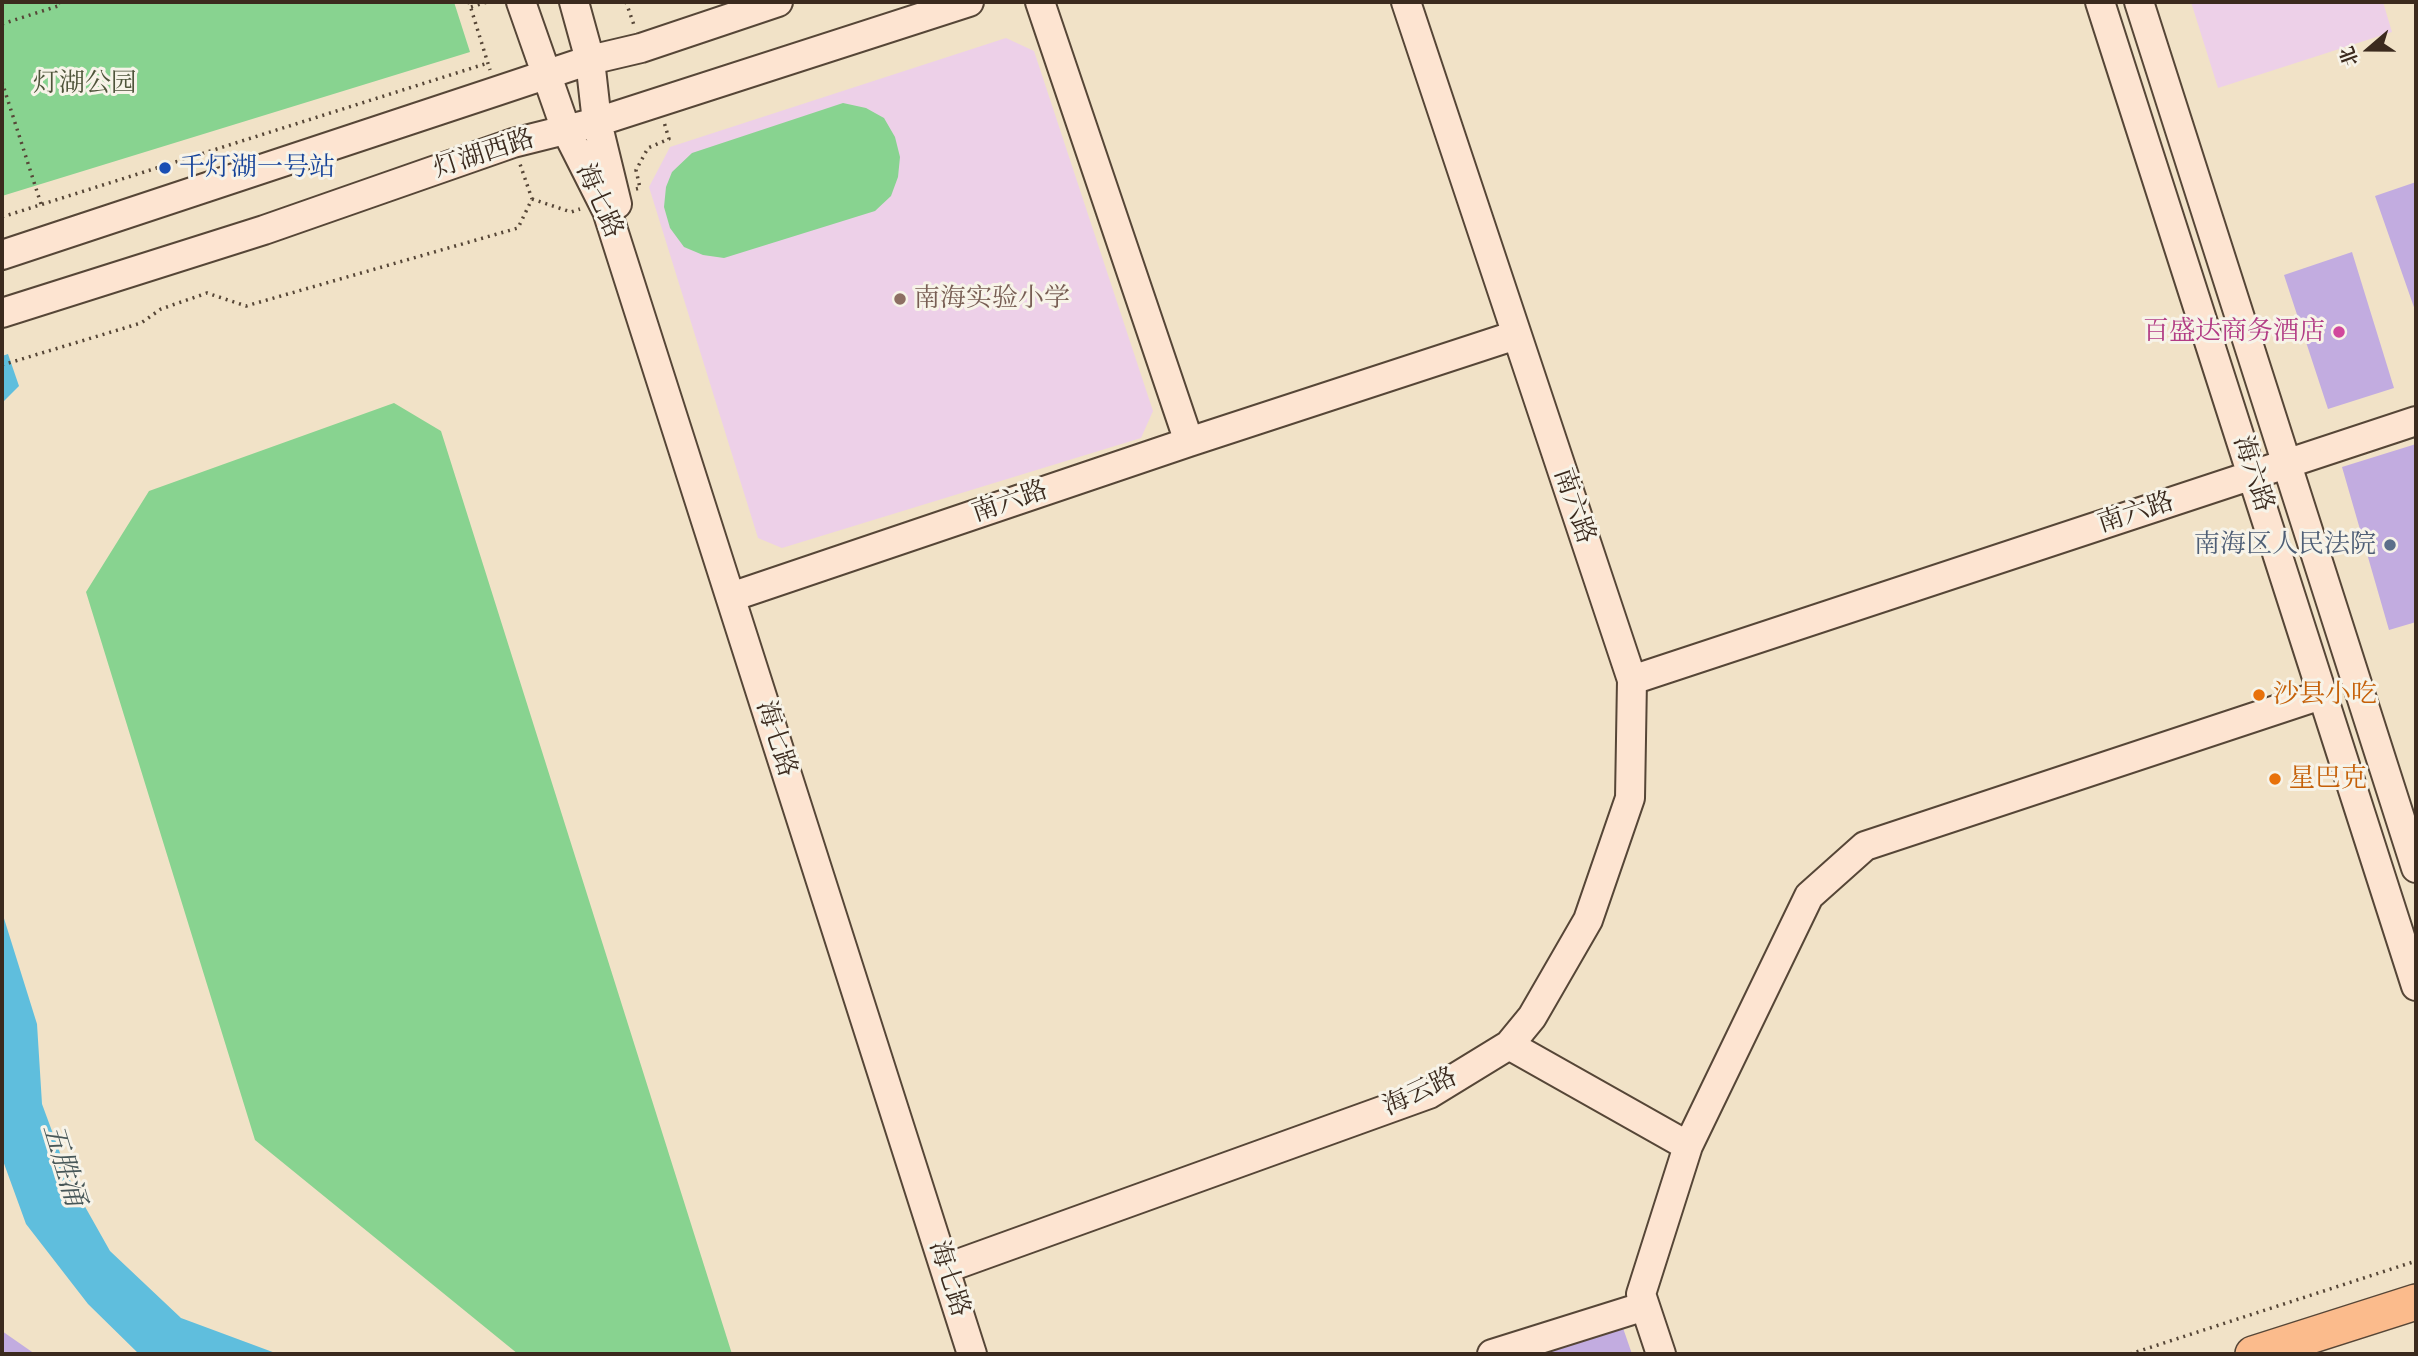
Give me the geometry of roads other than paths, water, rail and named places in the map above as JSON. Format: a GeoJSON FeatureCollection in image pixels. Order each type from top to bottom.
{"type":"FeatureCollection","features":[{"type":"Feature","properties":{"kind":"highway"},"geometry":{"type":"LineString","coordinates":[[2253,1354],[2408,1303]]}},
{"type":"Feature","properties":{"kind":"main road","name":"海七路"},"geometry":{"type":"LineString","coordinates":[[521,2],[566,130],[607,211],[983,1354]]}},
{"type":"Feature","properties":{"kind":"main road","name":"海七路"},"geometry":{"type":"LineString","coordinates":[[574,2],[590,60],[597,122],[617,205],[735,596],[972,1354]]}},
{"type":"Feature","properties":{"kind":"main road"},"geometry":{"type":"LineString","coordinates":[[2,255],[497,90],[590,60],[641,48],[778,2]]}},
{"type":"Feature","properties":{"kind":"main road","name":"灯湖西路"},"geometry":{"type":"LineString","coordinates":[[6,312],[264,230],[513,143],[597,122],[969,2]]}},
{"type":"Feature","properties":{"kind":"main road"},"geometry":{"type":"LineString","coordinates":[[1040,2],[1189,442]]}},
{"type":"Feature","properties":{"kind":"main road"},"geometry":{"type":"LineString","coordinates":[[1406,2],[1516,335]]}},
{"type":"Feature","properties":{"kind":"main road","name":"海六路"},"geometry":{"type":"LineString","coordinates":[[2100,2],[2416,986]]}},
{"type":"Feature","properties":{"kind":"main road","name":"海六路"},"geometry":{"type":"LineString","coordinates":[[2139,2],[2415,860]]}},
{"type":"Feature","properties":{"kind":"main road","name":"南六路"},"geometry":{"type":"LineString","coordinates":[[735,596],[1189,442],[1516,335],[1632,680],[2416,421]]}},
{"type":"Feature","properties":{"kind":"main road","name":"海云路"},"geometry":{"type":"LineString","coordinates":[[955,1265],[1429,1094],[1509,1045],[1532,1017],[1588,920],[1630,798],[1632,680]]}},
{"type":"Feature","properties":{"kind":"main road"},"geometry":{"type":"LineString","coordinates":[[1661,1354],[1641,1294],[1688,1146],[1809,896],[1865,846],[2324,694]]}},
{"type":"Feature","properties":{"kind":"main road"},"geometry":{"type":"LineString","coordinates":[[1509,1045],[1688,1146]]}},
{"type":"Feature","properties":{"kind":"main road"},"geometry":{"type":"LineString","coordinates":[[1492,1354],[1645,1306]]}},
{"type":"Feature","properties":{"kind":"water"},"geometry":{"type":"Polygon","coordinates":[[[8,354],[19,386],[2,403],[2,356],[8,354]]]}},
{"type":"Feature","properties":{"kind":"water","name":"五胜涌"},"geometry":{"type":"Polygon","coordinates":[[[2,912],[37,1024],[42,1104],[70,1180],[110,1251],[181,1318],[278,1354],[139,1354],[88,1304],[26,1224],[2,1158],[2,912]]]}},
{"type":"Feature","properties":{"kind":"place","name":"千灯湖一号站"},"geometry":{"type":"Point","coordinates":[165,168]}},
{"type":"Feature","properties":{"kind":"place","name":"南海实验小学"},"geometry":{"type":"Point","coordinates":[900,299]}},
{"type":"Feature","properties":{"kind":"place","name":"百盛达商务酒店"},"geometry":{"type":"Point","coordinates":[2339,332]}},
{"type":"Feature","properties":{"kind":"place","name":"南海区人民法院"},"geometry":{"type":"Point","coordinates":[2390,545]}},
{"type":"Feature","properties":{"kind":"place","name":"沙县小吃"},"geometry":{"type":"Point","coordinates":[2259,695]}},
{"type":"Feature","properties":{"kind":"place","name":"星巴克"},"geometry":{"type":"Point","coordinates":[2275,779]}},
{"type":"Feature","properties":{"kind":"park label","name":"灯湖公园"},"geometry":{"type":"Point","coordinates":[85,84]}}]}
